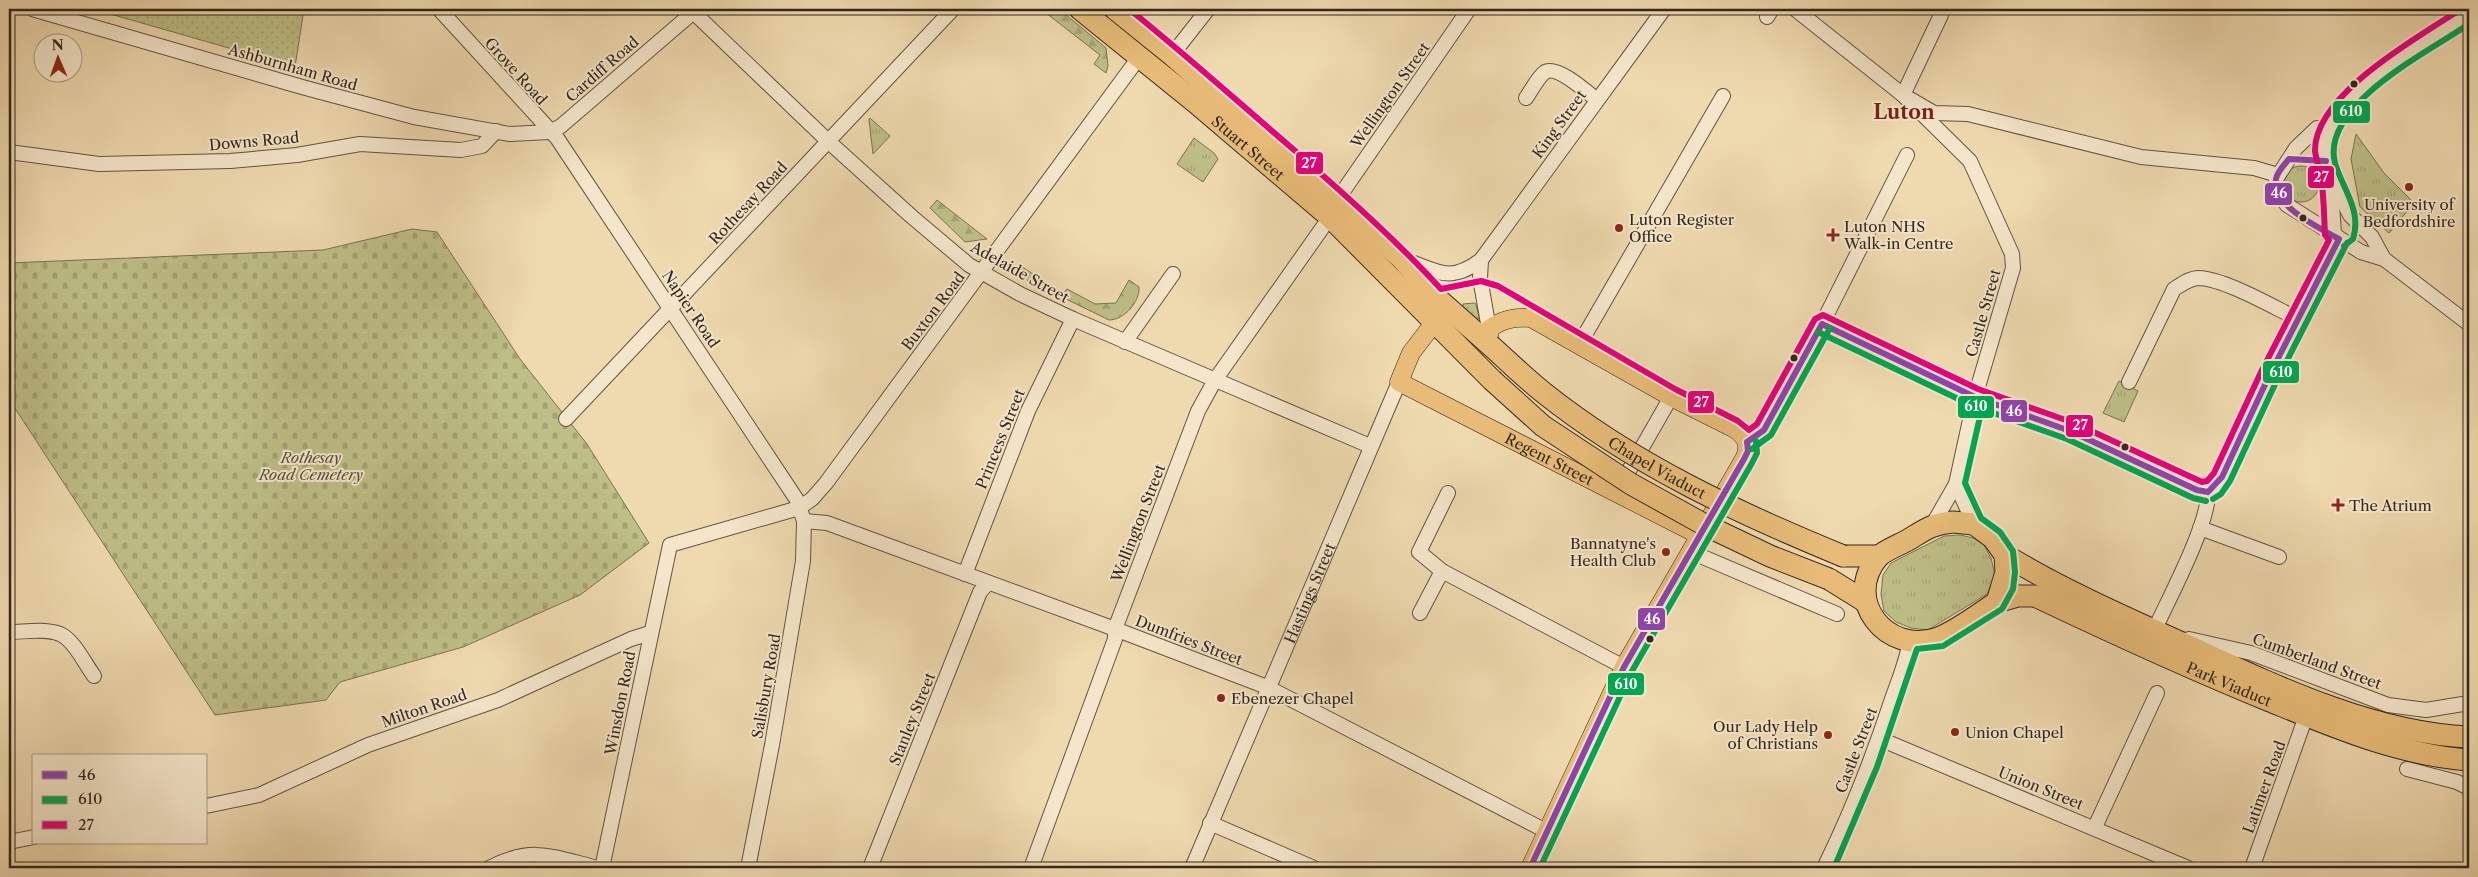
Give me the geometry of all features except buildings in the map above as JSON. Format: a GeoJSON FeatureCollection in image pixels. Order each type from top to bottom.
{"type":"FeatureCollection","features":[{"type":"Feature","properties":{"kind":"highway","name":"Stuart Street"},"geometry":{"type":"LineString","coordinates":[[1080,9],[1333,208],[1401,258],[1438,299],[1490,337]]}},
{"type":"Feature","properties":{"kind":"highway","name":"Stuart Street"},"geometry":{"type":"LineString","coordinates":[[1115,9],[1172,55],[1333,208],[1434,323],[1492,380]]}},
{"type":"Feature","properties":{"kind":"highway","name":"Chapel Viaduct"},"geometry":{"type":"LineString","coordinates":[[1490,337],[1544,393],[1614,442],[1688,485],[1763,523],[1843,556],[1879,556]]}},
{"type":"Feature","properties":{"kind":"highway","name":"Chapel Viaduct"},"geometry":{"type":"LineString","coordinates":[[1492,380],[1543,426],[1631,484],[1714,529],[1770,556],[1829,579],[1866,602]]}},
{"type":"Feature","properties":{"kind":"highway"},"geometry":{"type":"LineString","coordinates":[[1953,522],[1974,524],[1993,538],[2005,555],[2006,572],[1998,602],[1939,638],[1924,641],[1910,640],[1893,635],[1880,628],[1866,602],[1870,572],[1879,556],[1933,524],[1953,522]]}},
{"type":"Feature","properties":{"kind":"highway","name":"Park Viaduct"},"geometry":{"type":"LineString","coordinates":[[2005,555],[2035,573],[2226,664],[2351,713],[2399,728],[2443,736],[2469,737]]}},
{"type":"Feature","properties":{"kind":"highway","name":"Park Viaduct"},"geometry":{"type":"LineString","coordinates":[[1998,602],[2018,596],[2035,596],[2172,660],[2306,716],[2395,748],[2426,755],[2469,760]]}},
{"type":"Feature","properties":{"kind":"main road"},"geometry":{"type":"LineString","coordinates":[[1490,337],[1509,318],[1531,318],[1671,397],[1741,433],[1747,442],[1748,452],[1624,667],[1530,868]]}},
{"type":"Feature","properties":{"kind":"main road","name":"Hastings Street"},"geometry":{"type":"LineString","coordinates":[[1399,382],[1411,353],[1434,323]]}},
{"type":"Feature","properties":{"kind":"main road","name":"Regent Street"},"geometry":{"type":"LineString","coordinates":[[1399,382],[1699,535]]}},
{"type":"Feature","properties":{"kind":"street","name":"Ashburnham Road"},"geometry":{"type":"LineString","coordinates":[[32,9],[61,13],[302,88],[414,117],[510,134],[550,132]]}},
{"type":"Feature","properties":{"kind":"street","name":"Grove Road"},"geometry":{"type":"LineString","coordinates":[[439,9],[550,132]]}},
{"type":"Feature","properties":{"kind":"street","name":"Rothesay Road"},"geometry":{"type":"LineString","coordinates":[[566,419],[953,9]]}},
{"type":"Feature","properties":{"kind":"street"},"geometry":{"type":"LineString","coordinates":[[1172,55],[1208,9]]}},
{"type":"Feature","properties":{"kind":"street","name":"Wellington Street"},"geometry":{"type":"LineString","coordinates":[[1032,868],[1115,639],[1115,629],[1198,411],[1215,380],[1469,9]]}},
{"type":"Feature","properties":{"kind":"street","name":"King Street"},"geometry":{"type":"LineString","coordinates":[[1481,260],[1664,9]]}},
{"type":"Feature","properties":{"kind":"street"},"geometry":{"type":"LineString","coordinates":[[1795,9],[1903,95],[1934,113],[1968,114],[2141,157],[2254,168],[2278,175]]}},
{"type":"Feature","properties":{"kind":"street","name":"Cardiff Road"},"geometry":{"type":"LineString","coordinates":[[550,132],[561,126],[694,10]]}},
{"type":"Feature","properties":{"kind":"street","name":"Adelaide Street"},"geometry":{"type":"LineString","coordinates":[[694,10],[829,142],[950,250],[982,272],[1072,319],[1370,446]]}},
{"type":"Feature","properties":{"kind":"street"},"geometry":{"type":"LineString","coordinates":[[2339,239],[2334,233],[2330,176],[2324,151],[2329,129],[2340,110],[2357,92],[2469,14]]}},
{"type":"Feature","properties":{"kind":"street"},"geometry":{"type":"LineString","coordinates":[[1903,95],[1941,15]]}},
{"type":"Feature","properties":{"kind":"street","name":"Buxton Road"},"geometry":{"type":"LineString","coordinates":[[801,515],[1140,56]]}},
{"type":"Feature","properties":{"kind":"street"},"geometry":{"type":"LineString","coordinates":[[1526,98],[1544,72],[1551,70],[1559,72],[1597,100]]}},
{"type":"Feature","properties":{"kind":"street","name":"Castle Street"},"geometry":{"type":"LineString","coordinates":[[1903,95],[1970,161],[2012,254],[2014,268],[1975,397],[1956,484],[1933,524]]}},
{"type":"Feature","properties":{"kind":"street"},"geometry":{"type":"LineString","coordinates":[[1579,345],[1723,96]]}},
{"type":"Feature","properties":{"kind":"street"},"geometry":{"type":"LineString","coordinates":[[2329,129],[2320,127],[2312,131],[2296,148],[2278,175],[2276,180],[2277,192],[2284,203],[2360,252],[2384,259],[2469,324]]}},
{"type":"Feature","properties":{"kind":"street","name":"Downs Road"},"geometry":{"type":"LineString","coordinates":[[9,152],[99,164],[230,161],[297,155],[360,144],[461,150],[482,146],[496,131]]}},
{"type":"Feature","properties":{"kind":"street","name":"Napier Road"},"geometry":{"type":"LineString","coordinates":[[550,132],[557,138],[793,493],[801,515]]}},
{"type":"Feature","properties":{"kind":"street"},"geometry":{"type":"LineString","coordinates":[[1747,442],[1764,430],[1822,324],[1907,156]]}},
{"type":"Feature","properties":{"kind":"street"},"geometry":{"type":"LineString","coordinates":[[2330,176],[2348,211],[2372,237],[2384,259]]}},
{"type":"Feature","properties":{"kind":"street"},"geometry":{"type":"LineString","coordinates":[[1822,324],[1975,397],[2070,431],[2197,490],[2208,492],[2214,488],[2222,477],[2298,318],[2339,239],[2344,237],[2348,211]]}},
{"type":"Feature","properties":{"kind":"street"},"geometry":{"type":"LineString","coordinates":[[1401,258],[1436,272],[1458,274],[1481,260]]}},
{"type":"Feature","properties":{"kind":"street"},"geometry":{"type":"LineString","coordinates":[[1481,260],[1480,278],[1490,337]]}},
{"type":"Feature","properties":{"kind":"street"},"geometry":{"type":"LineString","coordinates":[[1125,342],[1172,274]]}},
{"type":"Feature","properties":{"kind":"street"},"geometry":{"type":"LineString","coordinates":[[2128,382],[2174,289],[2185,282],[2198,278],[2217,282],[2298,318]]}},
{"type":"Feature","properties":{"kind":"street","name":"Princess Street"},"geometry":{"type":"LineString","coordinates":[[965,574],[1028,411],[1072,319]]}},
{"type":"Feature","properties":{"kind":"street","name":"Hastings Street"},"geometry":{"type":"LineString","coordinates":[[1192,868],[1267,687],[1399,382]]}},
{"type":"Feature","properties":{"kind":"street"},"geometry":{"type":"LineString","coordinates":[[1616,493],[1671,397]]}},
{"type":"Feature","properties":{"kind":"street"},"geometry":{"type":"LineString","coordinates":[[1956,484],[1974,524]]}},
{"type":"Feature","properties":{"kind":"street"},"geometry":{"type":"LineString","coordinates":[[2154,631],[2200,528],[2208,506],[2208,492]]}},
{"type":"Feature","properties":{"kind":"street"},"geometry":{"type":"LineString","coordinates":[[1448,494],[1419,552],[1442,571],[1624,667]]}},
{"type":"Feature","properties":{"kind":"street","name":"Winsdon Road"},"geometry":{"type":"LineString","coordinates":[[600,868],[670,545],[801,515]]}},
{"type":"Feature","properties":{"kind":"street","name":"Dumfries Street"},"geometry":{"type":"LineString","coordinates":[[801,515],[1115,629],[1267,687],[1546,831]]}},
{"type":"Feature","properties":{"kind":"street","name":"Salisbury Road"},"geometry":{"type":"LineString","coordinates":[[748,868],[772,745],[803,561],[801,515]]}},
{"type":"Feature","properties":{"kind":"street"},"geometry":{"type":"LineString","coordinates":[[2200,528],[2279,557]]}},
{"type":"Feature","properties":{"kind":"street"},"geometry":{"type":"LineString","coordinates":[[1691,552],[1836,614]]}},
{"type":"Feature","properties":{"kind":"street"},"geometry":{"type":"LineString","coordinates":[[1420,613],[1442,571]]}},
{"type":"Feature","properties":{"kind":"street","name":"Stanley Street"},"geometry":{"type":"LineString","coordinates":[[870,868],[980,592],[988,583]]}},
{"type":"Feature","properties":{"kind":"street","name":"Cumberland Street"},"geometry":{"type":"LineString","coordinates":[[2154,631],[2251,653],[2388,704],[2426,710],[2469,703]]}},
{"type":"Feature","properties":{"kind":"street"},"geometry":{"type":"LineString","coordinates":[[9,632],[60,634],[70,643],[94,676]]}},
{"type":"Feature","properties":{"kind":"street","name":"Milton Road"},"geometry":{"type":"LineString","coordinates":[[208,806],[259,795],[368,745],[498,700],[631,639],[650,633]]}},
{"type":"Feature","properties":{"kind":"street","name":"Castle Street"},"geometry":{"type":"LineString","coordinates":[[1824,868],[1840,835],[1880,738],[1907,659],[1910,640]]}},
{"type":"Feature","properties":{"kind":"street"},"geometry":{"type":"LineString","coordinates":[[2095,828],[2157,693]]}},
{"type":"Feature","properties":{"kind":"street","name":"Latimer Road"},"geometry":{"type":"LineString","coordinates":[[2252,868],[2306,716]]}},
{"type":"Feature","properties":{"kind":"street","name":"Union Street"},"geometry":{"type":"LineString","coordinates":[[1880,738],[2188,868]]}},
{"type":"Feature","properties":{"kind":"street"},"geometry":{"type":"LineString","coordinates":[[2407,769],[2457,782],[2469,788]]}},
{"type":"Feature","properties":{"kind":"street"},"geometry":{"type":"LineString","coordinates":[[1210,823],[1314,868]]}},
{"type":"Feature","properties":{"kind":"street"},"geometry":{"type":"LineString","coordinates":[[9,842],[32,837]]}},
{"type":"Feature","properties":{"kind":"street"},"geometry":{"type":"LineString","coordinates":[[489,868],[511,857],[535,853],[600,868]]}},
{"type":"Feature","properties":{"kind":"green space"},"geometry":{"type":"Polygon","coordinates":[[[93,9],[304,9],[295,67],[93,9]]]}},
{"type":"Feature","properties":{"kind":"green space"},"geometry":{"type":"Polygon","coordinates":[[[1041,9],[1059,9],[1106,48],[1108,66],[1106,73],[1094,64],[1100,55],[1041,9]]]}},
{"type":"Feature","properties":{"kind":"green space"},"geometry":{"type":"Polygon","coordinates":[[[870,118],[890,136],[873,154],[869,120],[870,118]]]}},
{"type":"Feature","properties":{"kind":"green space"},"geometry":{"type":"Polygon","coordinates":[[[2356,134],[2384,173],[2414,203],[2389,233],[2360,207],[2351,159],[2356,134]]]}},
{"type":"Feature","properties":{"kind":"green space"},"geometry":{"type":"Polygon","coordinates":[[[1194,138],[1214,153],[1218,159],[1203,182],[1177,164],[1194,138]]]}},
{"type":"Feature","properties":{"kind":"green space"},"geometry":{"type":"Polygon","coordinates":[[[2301,166],[2308,167],[2314,171],[2318,177],[2318,191],[2314,197],[2308,201],[2301,202],[2294,201],[2288,197],[2284,191],[2283,184],[2284,177],[2288,171],[2294,167],[2301,166]]]}},
{"type":"Feature","properties":{"kind":"green space"},"geometry":{"type":"Polygon","coordinates":[[[937,200],[987,239],[965,242],[930,208],[937,200]]]}},
{"type":"Feature","properties":{"kind":"green space","name":"Rothesay Road Cemetery"},"geometry":{"type":"Polygon","coordinates":[[[412,229],[437,232],[520,359],[587,444],[649,543],[580,595],[463,647],[340,682],[326,700],[215,715],[9,399],[9,263],[323,250],[412,229]]]}},
{"type":"Feature","properties":{"kind":"green space"},"geometry":{"type":"Polygon","coordinates":[[[1018,264],[1063,294],[1067,289],[1095,304],[1116,303],[1129,280],[1139,287],[1139,293],[1134,304],[1125,314],[1109,320],[1021,277],[1018,264]]]}},
{"type":"Feature","properties":{"kind":"green space"},"geometry":{"type":"Polygon","coordinates":[[[1463,304],[1476,304],[1479,317],[1477,321],[1463,307],[1463,304]]]}},
{"type":"Feature","properties":{"kind":"green space"},"geometry":{"type":"Polygon","coordinates":[[[2119,381],[2138,391],[2124,422],[2103,413],[2119,381]]]}},
{"type":"Feature","properties":{"kind":"green space"},"geometry":{"type":"Polygon","coordinates":[[[1960,535],[1973,538],[1984,545],[1991,558],[1995,576],[1987,594],[1928,630],[1911,628],[1896,622],[1884,611],[1881,594],[1883,575],[1891,563],[1944,536],[1960,535]]]}},
{"type":"Feature","properties":{"kind":"transit line","name":"27"},"geometry":{"type":"LineString","coordinates":[[1129,9],[1331,183],[1424,270],[1441,289],[1481,281],[1498,286],[1675,389],[1738,421],[1749,430],[1757,424],[1815,319],[1823,315],[1978,389],[2074,423],[2202,482],[2207,481],[2214,473],[2261,372],[2329,240],[2325,235],[2322,184],[2315,151],[2319,130],[2331,109],[2350,88],[2372,69],[2396,51],[2461,9]]}},
{"type":"Feature","properties":{"kind":"transit line","name":"610"},"geometry":{"type":"LineString","coordinates":[[2344,246],[2353,239],[2355,229],[2353,209],[2335,163],[2335,141],[2344,121],[2361,101],[2382,82],[2469,24]]}},
{"type":"Feature","properties":{"kind":"transit line","name":"46"},"geometry":{"type":"LineString","coordinates":[[2326,161],[2289,159],[2277,176],[2276,189],[2281,198],[2298,215],[2339,239]]}},
{"type":"Feature","properties":{"kind":"transit line","name":"46"},"geometry":{"type":"LineString","coordinates":[[2208,492],[2222,477],[2269,376],[2339,239]]}},
{"type":"Feature","properties":{"kind":"transit line","name":"610"},"geometry":{"type":"LineString","coordinates":[[2213,499],[2221,494],[2230,481],[2277,380],[2347,243]]}},
{"type":"Feature","properties":{"kind":"transit line","name":"46"},"geometry":{"type":"LineString","coordinates":[[1822,324],[1975,397],[2070,431],[2197,490],[2208,492]]}},
{"type":"Feature","properties":{"kind":"transit line","name":"46"},"geometry":{"type":"LineString","coordinates":[[1747,442],[1764,430],[1822,324]]}},
{"type":"Feature","properties":{"kind":"transit line","name":"610"},"geometry":{"type":"LineString","coordinates":[[1752,449],[1771,435],[1830,328]]}},
{"type":"Feature","properties":{"kind":"transit line","name":"610"},"geometry":{"type":"LineString","coordinates":[[1818,332],[1971,405],[2067,439],[2193,498],[2206,501]]}},
{"type":"Feature","properties":{"kind":"transit line","name":"610"},"geometry":{"type":"LineString","coordinates":[[1834,868],[1877,767],[1917,649],[1943,646],[2002,609],[2013,589],[2015,572],[2013,551],[2000,532],[1981,518],[1965,483],[1984,399]]}},
{"type":"Feature","properties":{"kind":"transit line","name":"610"},"geometry":{"type":"LineString","coordinates":[[1540,868],[1632,671],[1752,463],[1757,453],[1756,441]]}},
{"type":"Feature","properties":{"kind":"transit line","name":"46"},"geometry":{"type":"LineString","coordinates":[[1530,868],[1624,667],[1744,459],[1748,451],[1747,442]]}},
{"type":"Feature","properties":{"kind":"place","name":"University of Bedfordshire"},"geometry":{"type":"Point","coordinates":[2409,187]}},
{"type":"Feature","properties":{"kind":"place","name":"Luton Register Office"},"geometry":{"type":"Point","coordinates":[1619,228]}},
{"type":"Feature","properties":{"kind":"place","name":"Luton NHS Walk-in Centre"},"geometry":{"type":"Point","coordinates":[1833,235]}},
{"type":"Feature","properties":{"kind":"place","name":"The Atrium"},"geometry":{"type":"Point","coordinates":[2338,505]}},
{"type":"Feature","properties":{"kind":"place","name":"Bannatyne's Health Club"},"geometry":{"type":"Point","coordinates":[1666,552]}},
{"type":"Feature","properties":{"kind":"place","name":"Ebenezer Chapel"},"geometry":{"type":"Point","coordinates":[1221,698]}},
{"type":"Feature","properties":{"kind":"place","name":"Union Chapel"},"geometry":{"type":"Point","coordinates":[1955,732]}},
{"type":"Feature","properties":{"kind":"place","name":"Our Lady Help of Christians"},"geometry":{"type":"Point","coordinates":[1828,735]}},
{"type":"Feature","properties":{"kind":"district","name":"Luton"},"geometry":{"type":"Point","coordinates":[1904,112]}}]}
